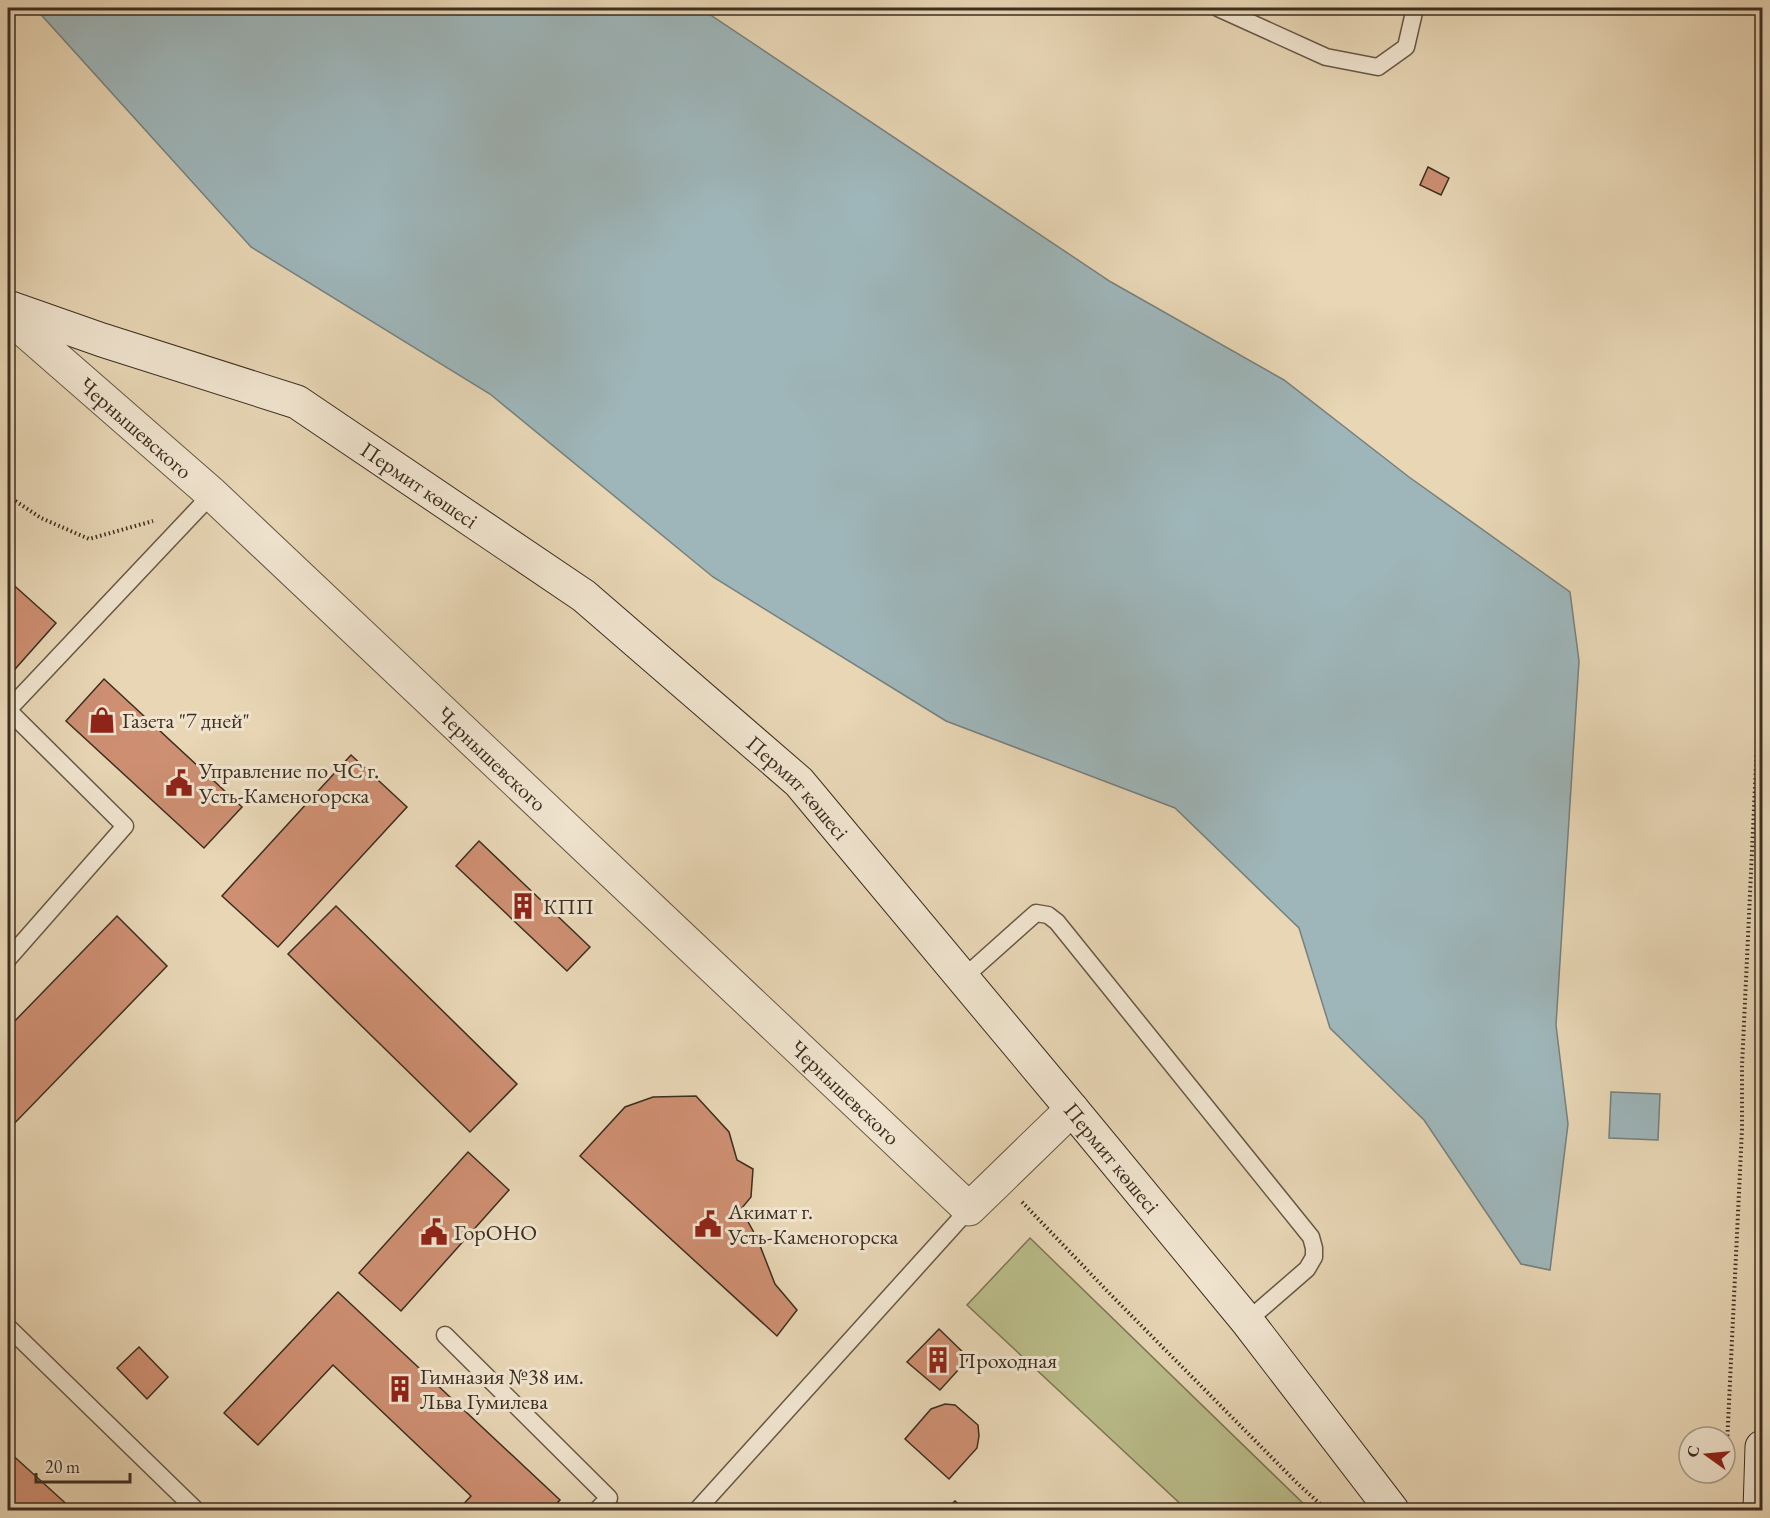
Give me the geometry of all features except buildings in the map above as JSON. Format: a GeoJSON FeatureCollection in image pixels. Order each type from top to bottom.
{"type":"FeatureCollection","features":[{"type":"Feature","properties":{"kind":"main road","name":"Пермит көшесі"},"geometry":{"type":"LineString","coordinates":[[8,307],[102,340],[297,402],[584,596],[798,782],[1246,1321],[1392,1510]]}},
{"type":"Feature","properties":{"kind":"main road","name":"Чернышевского"},"geometry":{"type":"LineString","coordinates":[[8,316],[201,506],[969,1209]]}},
{"type":"Feature","properties":{"kind":"main road"},"geometry":{"type":"LineString","coordinates":[[969,1209],[1072,1109]]}},
{"type":"Feature","properties":{"kind":"main road"},"geometry":{"type":"LineString","coordinates":[[1760,1510],[1762,1447]]}},
{"type":"Feature","properties":{"kind":"lane"},"geometry":{"type":"LineString","coordinates":[[1218,8],[1326,57],[1378,67],[1406,47],[1415,8]]}},
{"type":"Feature","properties":{"kind":"lane"},"geometry":{"type":"LineString","coordinates":[[8,958],[125,826],[8,710],[201,506]]}},
{"type":"Feature","properties":{"kind":"lane"},"geometry":{"type":"LineString","coordinates":[[962,979],[1036,913],[1048,915],[1057,922],[1311,1237],[1314,1257],[1307,1269],[1246,1321]]}},
{"type":"Feature","properties":{"kind":"lane"},"geometry":{"type":"LineString","coordinates":[[697,1510],[969,1209]]}},
{"type":"Feature","properties":{"kind":"lane"},"geometry":{"type":"LineString","coordinates":[[8,1327],[196,1510]]}},
{"type":"Feature","properties":{"kind":"lane"},"geometry":{"type":"LineString","coordinates":[[445,1335],[609,1498],[597,1510]]}},
{"type":"Feature","properties":{"kind":"path"},"geometry":{"type":"LineString","coordinates":[[8,496],[41,518],[89,539],[201,506]]}},
{"type":"Feature","properties":{"kind":"path"},"geometry":{"type":"LineString","coordinates":[[1728,1425],[1762,636]]}},
{"type":"Feature","properties":{"kind":"path"},"geometry":{"type":"LineString","coordinates":[[1021,1201],[1297,1483],[1327,1510]]}},
{"type":"Feature","properties":{"kind":"green space"},"geometry":{"type":"Polygon","coordinates":[[[1030,1238],[1310,1510],[1187,1510],[967,1305],[1030,1238]]]}},
{"type":"Feature","properties":{"kind":"water"},"geometry":{"type":"Polygon","coordinates":[[[35,8],[700,8],[1111,282],[1284,380],[1409,477],[1570,592],[1579,661],[1556,1025],[1568,1124],[1550,1270],[1521,1264],[1424,1120],[1330,1028],[1299,928],[1175,808],[946,721],[713,577],[490,394],[251,247],[35,8]]]}},
{"type":"Feature","properties":{"kind":"water"},"geometry":{"type":"Polygon","coordinates":[[[1611,1092],[1660,1094],[1658,1140],[1609,1138],[1611,1092]]]}},
{"type":"Feature","properties":{"kind":"place","name":"Газета \"7 дней\""},"geometry":{"type":"Point","coordinates":[102,720]}},
{"type":"Feature","properties":{"kind":"place","name":"Управление по ЧС г. Усть-Каменогорска"},"geometry":{"type":"Point","coordinates":[179,783]}},
{"type":"Feature","properties":{"kind":"place","name":"КПП"},"geometry":{"type":"Point","coordinates":[523,906]}},
{"type":"Feature","properties":{"kind":"place","name":"Акимат г. Усть-Каменогорска"},"geometry":{"type":"Point","coordinates":[708,1224]}},
{"type":"Feature","properties":{"kind":"place","name":"ГорОНО"},"geometry":{"type":"Point","coordinates":[434,1232]}},
{"type":"Feature","properties":{"kind":"place","name":"Проходная"},"geometry":{"type":"Point","coordinates":[938,1360]}},
{"type":"Feature","properties":{"kind":"place","name":"Гимназия №38 им. Льва Гумилева"},"geometry":{"type":"Point","coordinates":[400,1389]}}]}
